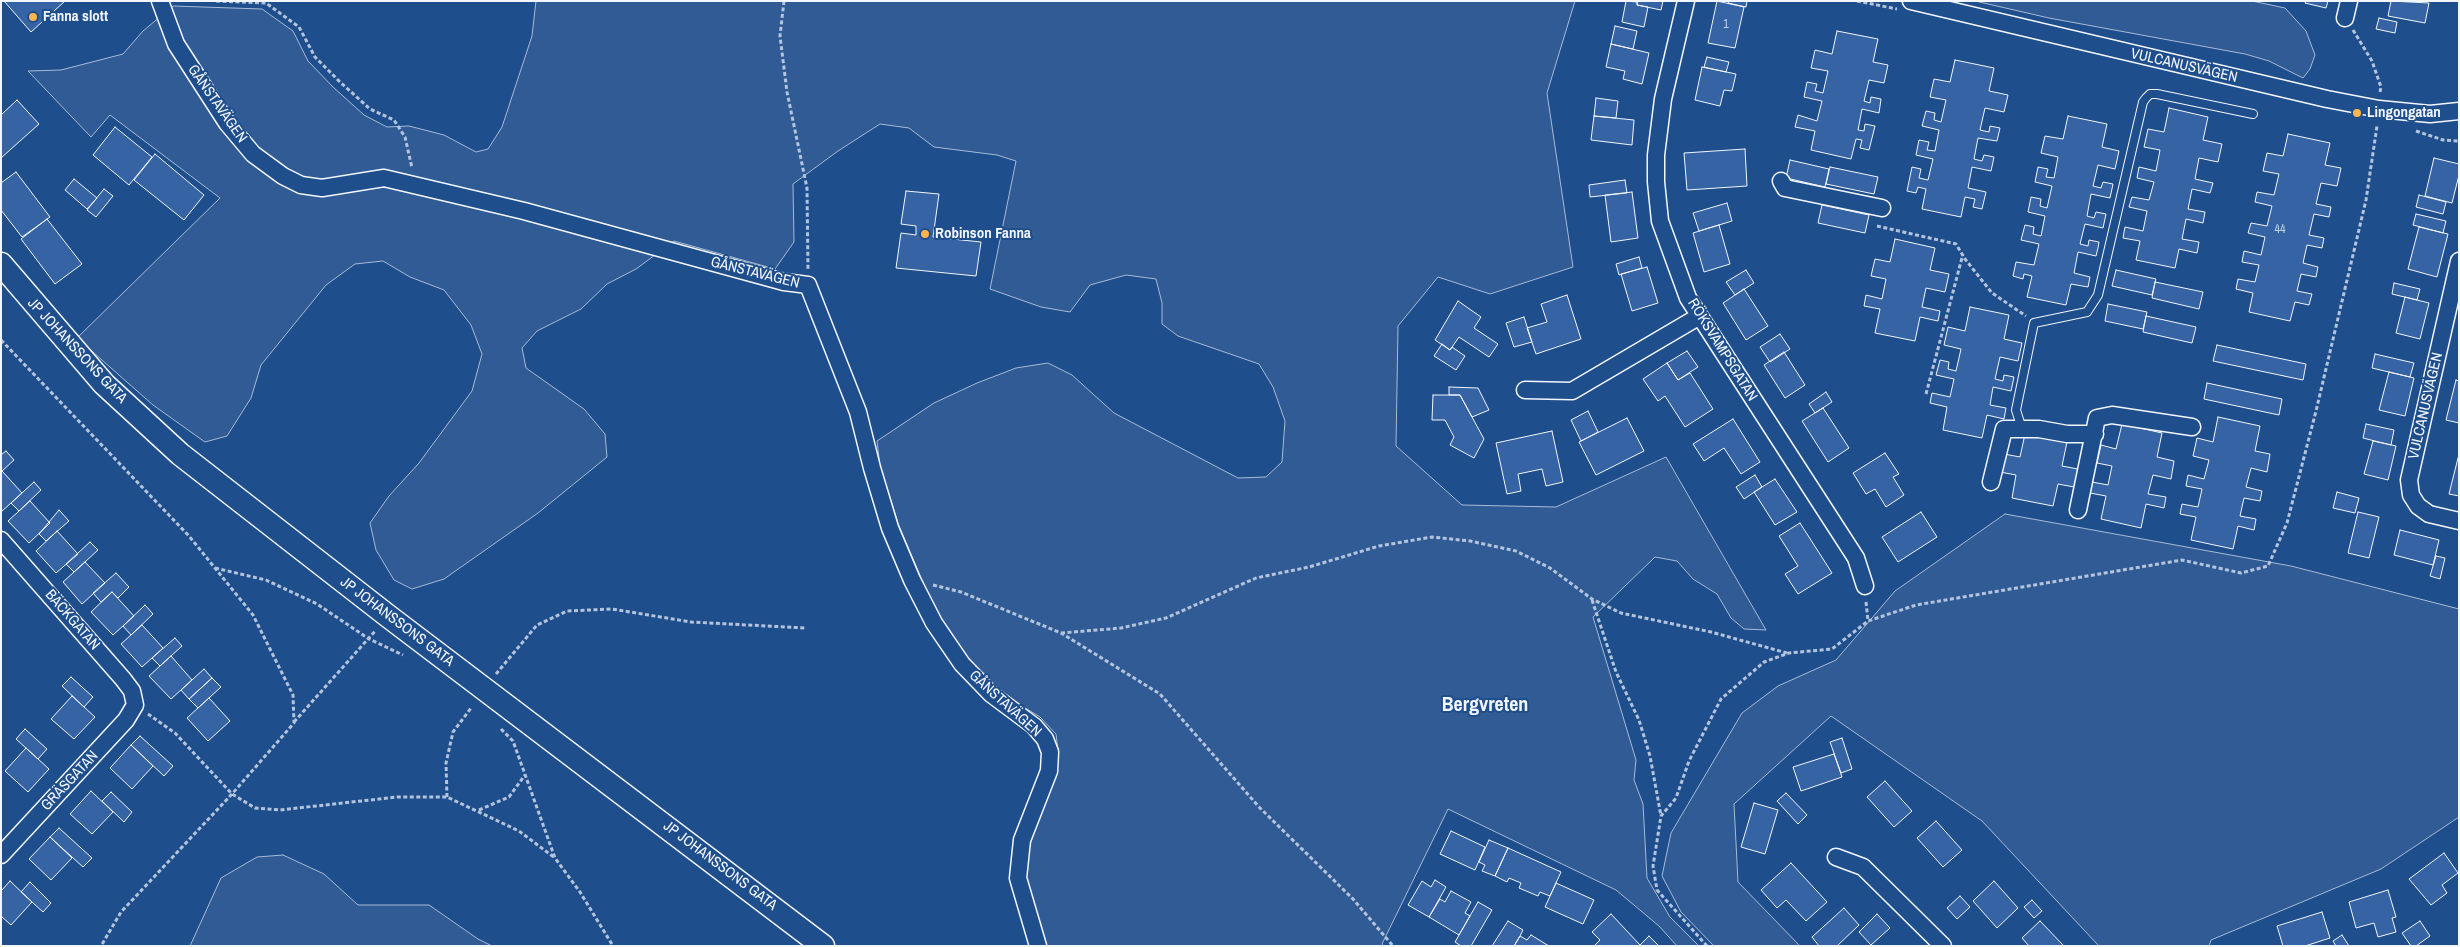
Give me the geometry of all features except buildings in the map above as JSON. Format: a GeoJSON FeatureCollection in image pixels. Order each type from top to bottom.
{"type":"FeatureCollection","features":[{"type":"Feature","properties":{"kind":"street","name":"GÅNSTAVÄGEN"},"geometry":{"type":"LineString","coordinates":[[160,1],[176,44],[227,123],[253,154],[283,176],[301,185],[322,188],[384,178],[524,211],[784,282],[808,286],[858,412],[890,528],[912,580],[934,623],[962,664],[991,694],[1034,726],[1045,739],[1050,752],[1049,770],[1022,840],[1018,878],[1038,946]]}},
{"type":"Feature","properties":{"kind":"street","name":"RÖKSVAMPSGATAN"},"geometry":{"type":"LineString","coordinates":[[1686,1],[1663,99],[1656,155],[1656,182],[1660,221],[1688,298],[1698,317],[1856,558],[1865,586]]}},
{"type":"Feature","properties":{"kind":"street","name":"VULCANUSVÄGEN"},"geometry":{"type":"LineString","coordinates":[[1911,1],[2250,82],[2379,109],[2430,114],[2459,111]]}},
{"type":"Feature","properties":{"kind":"street"},"geometry":{"type":"LineString","coordinates":[[2346,18],[2349,1]]}},
{"type":"Feature","properties":{"kind":"street"},"geometry":{"type":"LineString","coordinates":[[1781,180],[1785,188],[1882,208]]}},
{"type":"Feature","properties":{"kind":"street","name":"VULCANUSVÄGEN"},"geometry":{"type":"LineString","coordinates":[[2459,261],[2409,480],[2411,495],[2418,506],[2429,514],[2459,521]]}},
{"type":"Feature","properties":{"kind":"street","name":"JP JOHANSSONS GATA"},"geometry":{"type":"LineString","coordinates":[[1,264],[104,384],[180,454],[388,616],[823,946]]}},
{"type":"Feature","properties":{"kind":"street"},"geometry":{"type":"LineString","coordinates":[[1525,390],[1572,391],[1698,317]]}},
{"type":"Feature","properties":{"kind":"street"},"geometry":{"type":"LineString","coordinates":[[2078,510],[2097,418],[2105,416],[2192,427]]}},
{"type":"Feature","properties":{"kind":"street"},"geometry":{"type":"LineString","coordinates":[[1991,482],[2004,429],[2095,434]]}},
{"type":"Feature","properties":{"kind":"street","name":"BÄCKGATAN"},"geometry":{"type":"LineString","coordinates":[[1,540],[123,679],[132,691],[135,705]]}},
{"type":"Feature","properties":{"kind":"street","name":"GRÄSGATAN"},"geometry":{"type":"LineString","coordinates":[[1,855],[126,720],[135,705]]}},
{"type":"Feature","properties":{"kind":"street"},"geometry":{"type":"LineString","coordinates":[[1836,858],[1863,867],[1943,946]]}},
{"type":"Feature","properties":{"kind":"lane"},"geometry":{"type":"LineString","coordinates":[[2022,429],[2016,410],[2034,323],[2088,312],[2098,295],[2141,112],[2146,98],[2157,94],[2253,114]]}},
{"type":"Feature","properties":{"kind":"path"},"geometry":{"type":"LineString","coordinates":[[216,1],[266,3],[299,27],[315,57],[340,82],[370,109],[394,120],[405,137],[416,186]]}},
{"type":"Feature","properties":{"kind":"path"},"geometry":{"type":"LineString","coordinates":[[784,1],[780,36],[787,92],[807,188],[808,286]]}},
{"type":"Feature","properties":{"kind":"path"},"geometry":{"type":"LineString","coordinates":[[1661,816],[1676,798],[1690,761],[1722,699],[1764,662],[1789,653],[1832,648],[1868,621],[1916,605],[2182,560],[2242,573],[2268,566],[2287,523],[2316,411],[2366,200],[2379,109],[2381,87],[2372,61],[2346,18]]}},
{"type":"Feature","properties":{"kind":"path"},"geometry":{"type":"LineString","coordinates":[[1877,226],[1956,244],[1965,259],[1992,293],[2034,323]]}},
{"type":"Feature","properties":{"kind":"path"},"geometry":{"type":"LineString","coordinates":[[1926,394],[1963,254]]}},
{"type":"Feature","properties":{"kind":"path"},"geometry":{"type":"LineString","coordinates":[[1,340],[189,536],[252,615],[293,695],[294,722]]}},
{"type":"Feature","properties":{"kind":"path"},"geometry":{"type":"LineString","coordinates":[[1061,633],[1121,628],[1166,618],[1256,578],[1309,567],[1379,546],[1432,537],[1470,541],[1516,551],[1550,568],[1592,599],[1621,613],[1711,632],[1789,653]]}},
{"type":"Feature","properties":{"kind":"path"},"geometry":{"type":"LineString","coordinates":[[215,568],[266,580],[317,604],[369,638],[410,659]]}},
{"type":"Feature","properties":{"kind":"path"},"geometry":{"type":"LineString","coordinates":[[912,580],[961,592],[1061,633],[1160,694],[1259,807],[1353,899],[1394,946]]}},
{"type":"Feature","properties":{"kind":"path"},"geometry":{"type":"LineString","coordinates":[[1592,599],[1616,672],[1639,720],[1650,756],[1661,816],[1654,866],[1657,890],[1707,946]]}},
{"type":"Feature","properties":{"kind":"path"},"geometry":{"type":"LineString","coordinates":[[496,674],[537,625],[567,611],[612,609],[691,622],[806,628]]}},
{"type":"Feature","properties":{"kind":"path"},"geometry":{"type":"LineString","coordinates":[[100,946],[121,912],[232,794],[388,616]]}},
{"type":"Feature","properties":{"kind":"path"},"geometry":{"type":"LineString","coordinates":[[135,705],[175,733],[232,794],[255,808],[280,810],[397,796],[446,797],[479,810],[519,831],[555,858]]}},
{"type":"Feature","properties":{"kind":"path"},"geometry":{"type":"LineString","coordinates":[[446,797],[446,763],[453,732],[471,708]]}},
{"type":"Feature","properties":{"kind":"path"},"geometry":{"type":"LineString","coordinates":[[500,728],[513,741],[555,858],[580,892],[613,946]]}},
{"type":"Feature","properties":{"kind":"path"},"geometry":{"type":"LineString","coordinates":[[479,810],[509,797],[525,774]]}},
{"type":"Feature","properties":{"kind":"shaded area"},"geometry":{"type":"Polygon","coordinates":[[[536,1],[1575,1],[1547,93],[1573,267],[1490,294],[1438,277],[1398,326],[1396,446],[1462,505],[1556,507],[1666,457],[1766,630],[1744,629],[1731,618],[1717,594],[1693,579],[1677,561],[1655,557],[1593,617],[1636,760],[1634,780],[1643,804],[1647,878],[1670,917],[1699,946],[1677,946],[1659,926],[1616,890],[1448,809],[1382,944],[1384,946],[1046,946],[1025,878],[1030,844],[1054,778],[1058,751],[1056,734],[1040,717],[996,690],[969,660],[939,620],[899,526],[880,466],[877,441],[934,403],[977,383],[1016,368],[1048,363],[1072,375],[1114,413],[1238,478],[1266,477],[1282,462],[1285,421],[1273,387],[1259,364],[1178,336],[1162,324],[1162,303],[1156,279],[1126,275],[1090,285],[1070,312],[1041,307],[990,289],[1016,161],[997,155],[934,147],[909,128],[880,124],[838,151],[793,184],[794,242],[775,269],[674,241],[636,269],[607,284],[581,309],[537,331],[522,348],[526,368],[584,409],[605,434],[607,457],[538,513],[444,579],[412,589],[394,580],[376,550],[370,523],[389,496],[419,463],[472,391],[482,354],[471,325],[444,290],[410,277],[383,261],[355,264],[326,285],[261,365],[251,398],[227,436],[205,442],[153,405],[77,338],[220,198],[110,115],[91,137],[28,71],[61,70],[123,54],[143,31],[173,6],[262,9],[293,31],[308,61],[364,115],[387,127],[409,126],[444,135],[476,152],[488,149],[502,127],[532,36],[536,1]]]}},
{"type":"Feature","properties":{"kind":"shaded area"},"geometry":{"type":"Polygon","coordinates":[[[1975,1],[2252,1],[2285,8],[2306,31],[2315,55],[2310,69],[2303,78],[2269,61],[2245,54],[2049,18],[1975,1]]]}},
{"type":"Feature","properties":{"kind":"shaded area"},"geometry":{"type":"Polygon","coordinates":[[[2005,514],[2291,566],[2459,609],[2459,817],[2381,869],[2211,940],[2209,946],[2099,946],[1982,821],[1831,716],[1734,804],[1738,882],[1800,946],[1714,946],[1681,912],[1662,876],[1671,833],[1742,713],[1778,686],[1836,660],[1895,591],[2005,514]]]}},
{"type":"Feature","properties":{"kind":"shaded area"},"geometry":{"type":"Polygon","coordinates":[[[283,855],[324,874],[358,905],[429,905],[478,939],[492,946],[190,946],[221,878],[257,857],[283,855]]]}},
{"type":"Feature","properties":{"kind":"place","name":"Fanna slott"},"geometry":{"type":"Point","coordinates":[33,17]}},
{"type":"Feature","properties":{"kind":"place","name":"Lingongatan"},"geometry":{"type":"Point","coordinates":[2357,113]}},
{"type":"Feature","properties":{"kind":"place","name":"Robinson Fanna"},"geometry":{"type":"Point","coordinates":[925,234]}},
{"type":"Feature","properties":{"kind":"district","name":"Bergvreten"},"geometry":{"type":"Point","coordinates":[1485,706]}}]}
